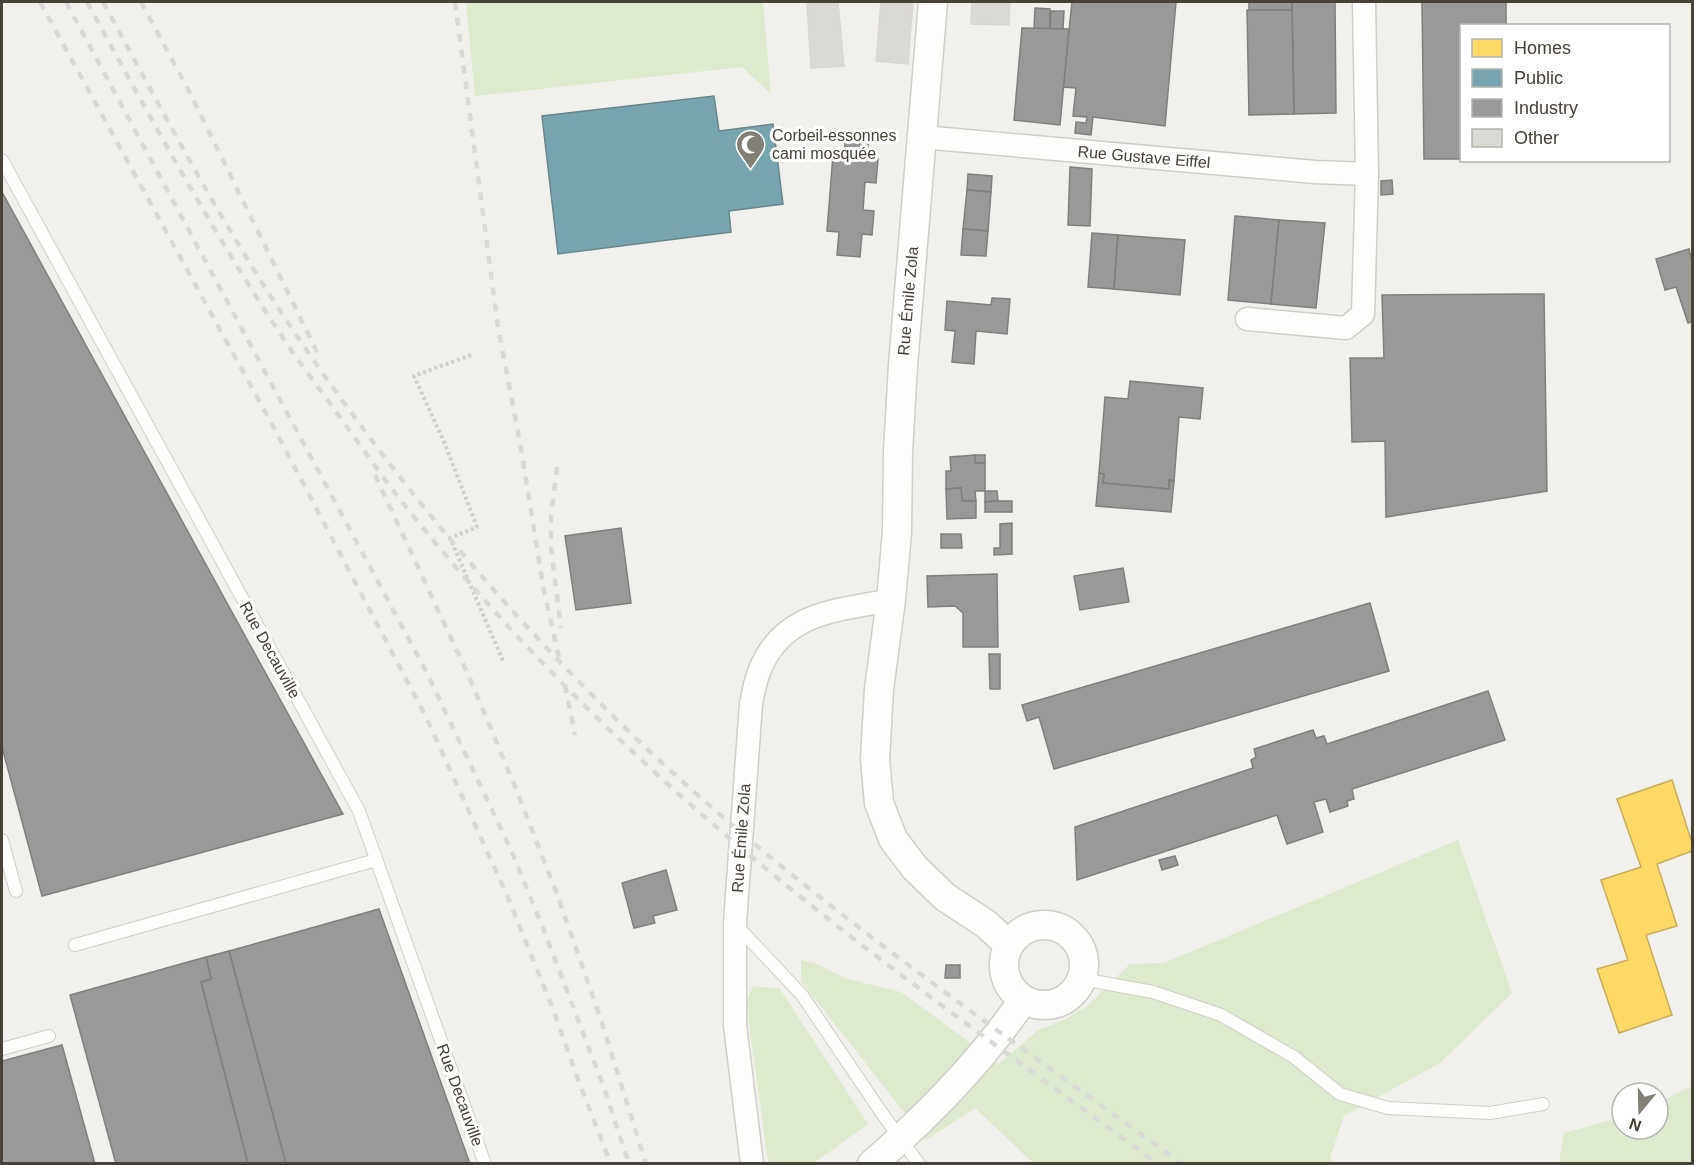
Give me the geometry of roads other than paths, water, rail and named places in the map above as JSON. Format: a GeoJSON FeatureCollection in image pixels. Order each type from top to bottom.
{"type":"FeatureCollection","features":[{"type":"Feature","properties":{"kind":"street","name":"Rue Émile Zola"},"geometry":{"type":"LineString","coordinates":[[933,2],[903,364],[898,452],[897,532],[879,689],[875,759],[879,803],[893,839],[915,868],[945,897],[986,924],[1009,945]]}},
{"type":"Feature","properties":{"kind":"street"},"geometry":{"type":"LineString","coordinates":[[1247,319],[1346,328],[1363,314],[1367,174],[1364,2]]}},
{"type":"Feature","properties":{"kind":"street","name":"Rue Gustave Eiffel"},"geometry":{"type":"LineString","coordinates":[[922,137],[1315,172],[1367,174]]}},
{"type":"Feature","properties":{"kind":"street","name":"Rue Émile Zola"},"geometry":{"type":"LineString","coordinates":[[752,1164],[735,1025],[735,923],[751,704],[759,671],[773,646],[793,625],[822,613],[891,600]]}},
{"type":"Feature","properties":{"kind":"street"},"geometry":{"type":"LineString","coordinates":[[1046,925],[1058,928],[1071,936],[1080,949],[1084,964],[1082,979],[1064,1001],[1050,1005],[1036,1005],[1023,1000],[1008,984],[1003,968],[1004,956],[1017,935],[1026,929],[1046,925]]}},
{"type":"Feature","properties":{"kind":"street"},"geometry":{"type":"LineString","coordinates":[[872,1164],[902,1138],[975,1065],[1004,1029],[1023,1000]]}},
{"type":"Feature","properties":{"kind":"lane","name":"Rue Decauville"},"geometry":{"type":"LineString","coordinates":[[2,160],[359,811],[484,1164]]}},
{"type":"Feature","properties":{"kind":"lane"},"geometry":{"type":"LineString","coordinates":[[2,840],[16,891]]}},
{"type":"Feature","properties":{"kind":"lane"},"geometry":{"type":"LineString","coordinates":[[75,945],[376,860]]}},
{"type":"Feature","properties":{"kind":"lane"},"geometry":{"type":"LineString","coordinates":[[735,923],[802,995],[919,1164]]}},
{"type":"Feature","properties":{"kind":"lane"},"geometry":{"type":"LineString","coordinates":[[1082,979],[1153,992],[1221,1015],[1294,1057],[1340,1094],[1388,1108],[1490,1113],[1543,1104]]}},
{"type":"Feature","properties":{"kind":"lane"},"geometry":{"type":"LineString","coordinates":[[2,1049],[49,1035]]}},
{"type":"Feature","properties":{"kind":"railway"},"geometry":{"type":"LineString","coordinates":[[40,2],[274,428],[426,717],[506,893],[553,1009],[611,1164]]}},
{"type":"Feature","properties":{"kind":"railway"},"geometry":{"type":"LineString","coordinates":[[66,2],[426,671],[511,850],[603,1085],[629,1164]]}},
{"type":"Feature","properties":{"kind":"railway"},"geometry":{"type":"LineString","coordinates":[[87,2],[205,212],[288,346],[399,498],[511,630],[633,752],[758,862],[889,966],[1158,1164]]}},
{"type":"Feature","properties":{"kind":"railway"},"geometry":{"type":"LineString","coordinates":[[103,2],[207,192],[275,303],[389,463],[430,515],[515,614],[606,709],[741,833],[885,947],[1182,1164]]}},
{"type":"Feature","properties":{"kind":"railway"},"geometry":{"type":"LineString","coordinates":[[141,2],[189,91],[320,358]]}},
{"type":"Feature","properties":{"kind":"railway"},"geometry":{"type":"LineString","coordinates":[[455,2],[498,327],[544,591],[560,662]]}},
{"type":"Feature","properties":{"kind":"railway"},"geometry":{"type":"LineString","coordinates":[[557,467],[551,517],[551,548],[561,628]]}},
{"type":"Feature","properties":{"kind":"railway"},"geometry":{"type":"LineString","coordinates":[[375,475],[471,681],[516,789],[557,894],[601,1020],[646,1164]]}},
{"type":"Feature","properties":{"kind":"railway"},"geometry":{"type":"LineString","coordinates":[[565,685],[575,735]]}},
{"type":"Feature","properties":{"kind":"place","name":"Corbeil-essonnes cami mosquée"},"geometry":{"type":"Point","coordinates":[751,170]}}]}
